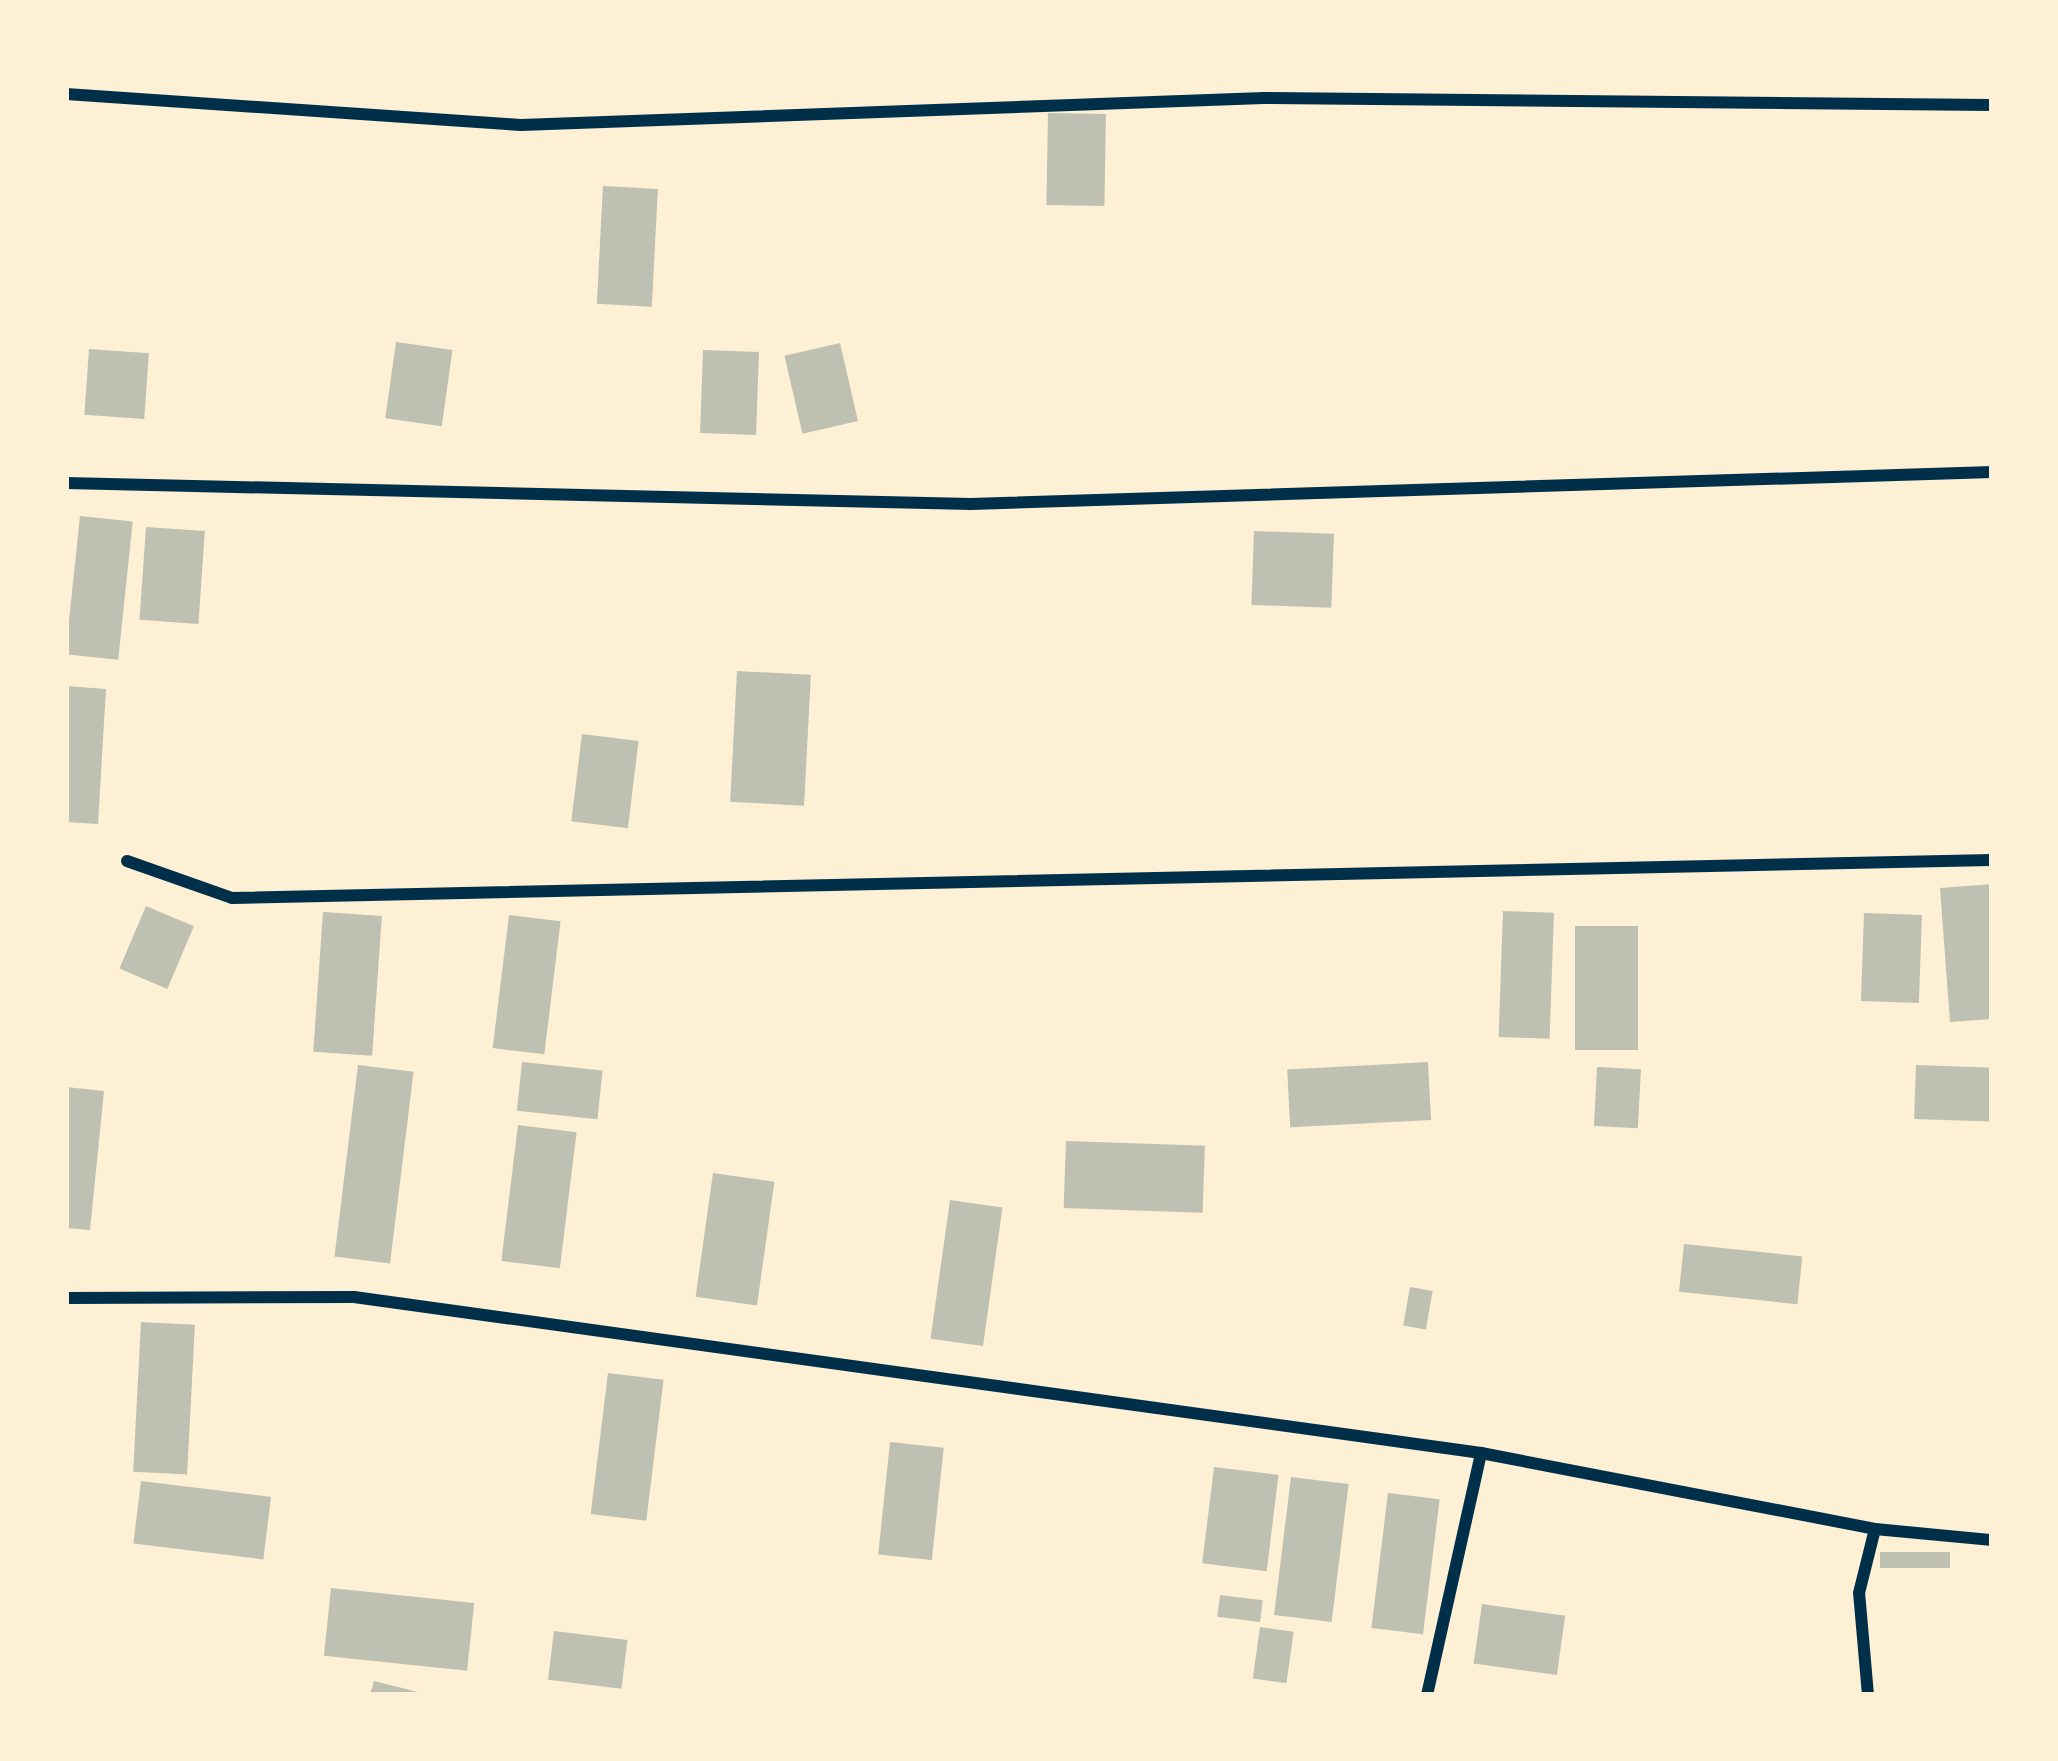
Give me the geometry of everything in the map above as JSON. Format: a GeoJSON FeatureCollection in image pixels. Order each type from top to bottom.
{"type":"FeatureCollection","features":[{"type":"Feature","properties":{"kind":"street"},"geometry":{"type":"LineString","coordinates":[[66,94],[521,124],[1264,98],[1992,105]]}},
{"type":"Feature","properties":{"kind":"street"},"geometry":{"type":"LineString","coordinates":[[66,483],[971,504],[1992,472]]}},
{"type":"Feature","properties":{"kind":"street"},"geometry":{"type":"LineString","coordinates":[[128,862],[232,898],[1992,860]]}},
{"type":"Feature","properties":{"kind":"street"},"geometry":{"type":"LineString","coordinates":[[66,1298],[354,1297],[1481,1453],[1875,1528],[1992,1540]]}},
{"type":"Feature","properties":{"kind":"street"},"geometry":{"type":"LineString","coordinates":[[1426,1695],[1481,1453]]}},
{"type":"Feature","properties":{"kind":"street"},"geometry":{"type":"LineString","coordinates":[[1868,1695],[1859,1593],[1875,1528]]}},
{"type":"Feature","properties":{"kind":"building"},"geometry":{"type":"Polygon","coordinates":[[[1048,113],[1106,114],[1104,206],[1046,205],[1048,113]]]}},
{"type":"Feature","properties":{"kind":"building"},"geometry":{"type":"Polygon","coordinates":[[[603,186],[658,189],[652,307],[597,304],[603,186]]]}},
{"type":"Feature","properties":{"kind":"building"},"geometry":{"type":"Polygon","coordinates":[[[396,342],[452,350],[442,426],[385,418],[396,342]]]}},
{"type":"Feature","properties":{"kind":"building"},"geometry":{"type":"Polygon","coordinates":[[[840,343],[858,421],[802,434],[784,356],[840,343]]]}},
{"type":"Feature","properties":{"kind":"building"},"geometry":{"type":"Polygon","coordinates":[[[89,349],[149,353],[144,419],[84,415],[89,349]]]}},
{"type":"Feature","properties":{"kind":"building"},"geometry":{"type":"Polygon","coordinates":[[[703,350],[759,352],[756,435],[700,433],[703,350]]]}},
{"type":"Feature","properties":{"kind":"building"},"geometry":{"type":"Polygon","coordinates":[[[80,516],[133,522],[118,660],[66,654],[80,516]]]}},
{"type":"Feature","properties":{"kind":"building"},"geometry":{"type":"Polygon","coordinates":[[[146,527],[205,531],[198,624],[140,620],[146,527]]]}},
{"type":"Feature","properties":{"kind":"building"},"geometry":{"type":"Polygon","coordinates":[[[1254,531],[1334,534],[1331,608],[1251,605],[1254,531]]]}},
{"type":"Feature","properties":{"kind":"building"},"geometry":{"type":"Polygon","coordinates":[[[737,671],[811,675],[804,806],[730,802],[737,671]]]}},
{"type":"Feature","properties":{"kind":"building"},"geometry":{"type":"Polygon","coordinates":[[[66,686],[106,689],[98,824],[66,822],[66,686]]]}},
{"type":"Feature","properties":{"kind":"building"},"geometry":{"type":"Polygon","coordinates":[[[582,734],[639,741],[628,828],[571,821],[582,734]]]}},
{"type":"Feature","properties":{"kind":"building"},"geometry":{"type":"Polygon","coordinates":[[[1992,884],[1992,1019],[1950,1022],[1940,888],[1992,884]]]}},
{"type":"Feature","properties":{"kind":"building"},"geometry":{"type":"Polygon","coordinates":[[[146,906],[194,926],[167,989],[119,969],[146,906]]]}},
{"type":"Feature","properties":{"kind":"building"},"geometry":{"type":"Polygon","coordinates":[[[1503,911],[1554,913],[1550,1039],[1499,1037],[1503,911]]]}},
{"type":"Feature","properties":{"kind":"building"},"geometry":{"type":"Polygon","coordinates":[[[323,912],[382,916],[372,1056],[313,1052],[323,912]]]}},
{"type":"Feature","properties":{"kind":"building"},"geometry":{"type":"Polygon","coordinates":[[[1864,913],[1922,915],[1919,1003],[1861,1001],[1864,913]]]}},
{"type":"Feature","properties":{"kind":"building"},"geometry":{"type":"Polygon","coordinates":[[[509,915],[561,921],[544,1054],[493,1048],[509,915]]]}},
{"type":"Feature","properties":{"kind":"building"},"geometry":{"type":"Polygon","coordinates":[[[1575,926],[1638,926],[1638,1050],[1575,1050],[1575,926]]]}},
{"type":"Feature","properties":{"kind":"building"},"geometry":{"type":"Polygon","coordinates":[[[522,1062],[603,1070],[597,1119],[517,1111],[522,1062]]]}},
{"type":"Feature","properties":{"kind":"building"},"geometry":{"type":"Polygon","coordinates":[[[1428,1062],[1431,1120],[1290,1127],[1287,1069],[1428,1062]]]}},
{"type":"Feature","properties":{"kind":"building"},"geometry":{"type":"Polygon","coordinates":[[[358,1065],[414,1072],[390,1263],[334,1257],[358,1065]]]}},
{"type":"Feature","properties":{"kind":"building"},"geometry":{"type":"Polygon","coordinates":[[[1916,1065],[1992,1068],[1990,1122],[1914,1119],[1916,1065]]]}},
{"type":"Feature","properties":{"kind":"building"},"geometry":{"type":"Polygon","coordinates":[[[1597,1067],[1641,1069],[1638,1128],[1594,1126],[1597,1067]]]}},
{"type":"Feature","properties":{"kind":"building"},"geometry":{"type":"Polygon","coordinates":[[[66,1087],[104,1091],[90,1230],[66,1228],[66,1087]]]}},
{"type":"Feature","properties":{"kind":"building"},"geometry":{"type":"Polygon","coordinates":[[[518,1125],[577,1132],[560,1268],[501,1261],[518,1125]]]}},
{"type":"Feature","properties":{"kind":"building"},"geometry":{"type":"Polygon","coordinates":[[[1066,1141],[1205,1146],[1203,1213],[1064,1208],[1066,1141]]]}},
{"type":"Feature","properties":{"kind":"building"},"geometry":{"type":"Polygon","coordinates":[[[713,1173],[774,1182],[757,1305],[696,1297],[713,1173]]]}},
{"type":"Feature","properties":{"kind":"building"},"geometry":{"type":"Polygon","coordinates":[[[950,1200],[1002,1207],[983,1346],[931,1339],[950,1200]]]}},
{"type":"Feature","properties":{"kind":"building"},"geometry":{"type":"Polygon","coordinates":[[[1684,1244],[1802,1256],[1797,1304],[1679,1292],[1684,1244]]]}},
{"type":"Feature","properties":{"kind":"building"},"geometry":{"type":"Polygon","coordinates":[[[1410,1287],[1433,1291],[1426,1329],[1403,1325],[1410,1287]]]}},
{"type":"Feature","properties":{"kind":"building"},"geometry":{"type":"Polygon","coordinates":[[[141,1322],[195,1325],[187,1475],[133,1472],[141,1322]]]}},
{"type":"Feature","properties":{"kind":"building"},"geometry":{"type":"Polygon","coordinates":[[[608,1373],[664,1380],[646,1521],[591,1514],[608,1373]]]}},
{"type":"Feature","properties":{"kind":"building"},"geometry":{"type":"Polygon","coordinates":[[[890,1442],[944,1448],[932,1560],[878,1554],[890,1442]]]}},
{"type":"Feature","properties":{"kind":"building"},"geometry":{"type":"Polygon","coordinates":[[[1214,1467],[1279,1475],[1267,1571],[1202,1563],[1214,1467]]]}},
{"type":"Feature","properties":{"kind":"building"},"geometry":{"type":"Polygon","coordinates":[[[1291,1477],[1349,1484],[1332,1622],[1274,1615],[1291,1477]]]}},
{"type":"Feature","properties":{"kind":"building"},"geometry":{"type":"Polygon","coordinates":[[[141,1481],[271,1497],[263,1559],[133,1544],[141,1481]]]}},
{"type":"Feature","properties":{"kind":"building"},"geometry":{"type":"Polygon","coordinates":[[[1388,1493],[1440,1499],[1423,1634],[1371,1628],[1388,1493]]]}},
{"type":"Feature","properties":{"kind":"building"},"geometry":{"type":"Polygon","coordinates":[[[1880,1552],[1950,1552],[1950,1568],[1880,1568],[1880,1552]]]}},
{"type":"Feature","properties":{"kind":"building"},"geometry":{"type":"Polygon","coordinates":[[[331,1588],[474,1603],[467,1671],[324,1656],[331,1588]]]}},
{"type":"Feature","properties":{"kind":"building"},"geometry":{"type":"Polygon","coordinates":[[[1220,1595],[1263,1600],[1260,1622],[1217,1617],[1220,1595]]]}},
{"type":"Feature","properties":{"kind":"building"},"geometry":{"type":"Polygon","coordinates":[[[1482,1604],[1565,1616],[1557,1675],[1474,1663],[1482,1604]]]}},
{"type":"Feature","properties":{"kind":"building"},"geometry":{"type":"Polygon","coordinates":[[[1260,1627],[1294,1632],[1286,1683],[1253,1678],[1260,1627]]]}},
{"type":"Feature","properties":{"kind":"building"},"geometry":{"type":"Polygon","coordinates":[[[554,1631],[627,1640],[621,1689],[548,1680],[554,1631]]]}},
{"type":"Feature","properties":{"kind":"building"},"geometry":{"type":"Polygon","coordinates":[[[374,1681],[422,1693],[422,1695],[370,1695],[374,1681]]]}}]}
